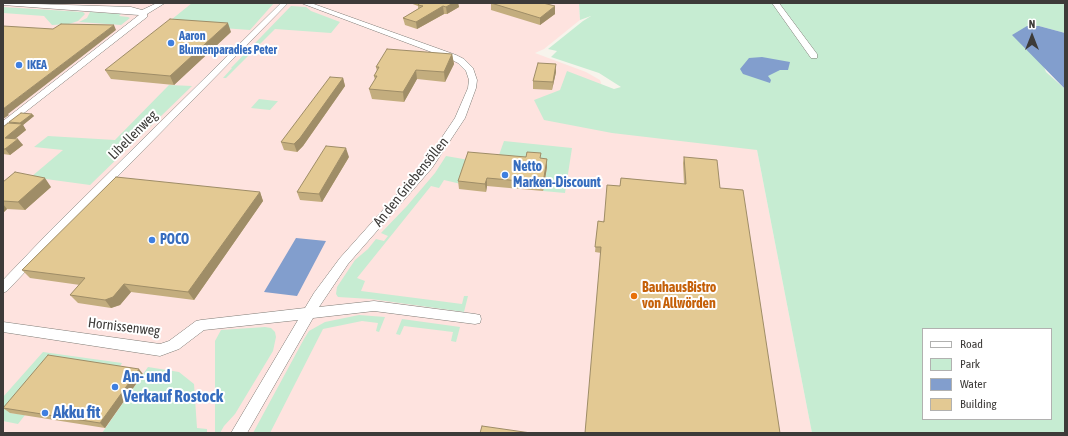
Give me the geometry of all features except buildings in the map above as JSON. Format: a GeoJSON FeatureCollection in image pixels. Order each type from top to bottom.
{"type":"FeatureCollection","features":[{"type":"Feature","properties":{"kind":"street"},"geometry":{"type":"LineString","coordinates":[[3,3],[99,9],[103,12],[134,14],[143,12],[162,3]]}},
{"type":"Feature","properties":{"kind":"street","name":"Libellenweg"},"geometry":{"type":"LineString","coordinates":[[3,288],[55,233],[285,3]]}},
{"type":"Feature","properties":{"kind":"street","name":"An den Griebensöllen"},"geometry":{"type":"LineString","coordinates":[[239,433],[307,314],[344,261],[396,203],[439,150],[465,107],[472,88],[473,80],[470,70],[461,61],[304,3]]}},
{"type":"Feature","properties":{"kind":"street"},"geometry":{"type":"LineString","coordinates":[[775,3],[814,56]]}},
{"type":"Feature","properties":{"kind":"street"},"geometry":{"type":"LineString","coordinates":[[3,125],[144,15],[143,12]]}},
{"type":"Feature","properties":{"kind":"street"},"geometry":{"type":"LineString","coordinates":[[307,314],[374,306],[475,319]]}},
{"type":"Feature","properties":{"kind":"street","name":"Hornissenweg"},"geometry":{"type":"LineString","coordinates":[[3,327],[160,350],[174,345],[188,336],[200,325],[307,314]]}},
{"type":"Feature","properties":{"kind":"shaded area"},"geometry":{"type":"Polygon","coordinates":[[[3,3],[579,3],[580,20],[544,49],[535,53],[586,72],[600,80],[603,89],[757,150],[812,433],[3,433],[3,3]]]}},
{"type":"Feature","properties":{"kind":"green space"},"geometry":{"type":"Polygon","coordinates":[[[192,3],[274,3],[250,30],[166,24],[192,3]]]}},
{"type":"Feature","properties":{"kind":"green space"},"geometry":{"type":"Polygon","coordinates":[[[579,3],[1065,3],[1065,33],[1039,26],[1027,26],[1046,72],[1065,89],[1065,433],[812,433],[757,150],[612,133],[544,120],[534,100],[560,90],[567,71],[614,89],[621,87],[599,73],[551,57],[557,51],[548,49],[591,16],[580,20],[579,3]]]}},
{"type":"Feature","properties":{"kind":"green space"},"geometry":{"type":"Polygon","coordinates":[[[291,6],[306,7],[311,11],[340,22],[331,33],[275,29],[226,78],[223,78],[231,68],[291,6]]]}},
{"type":"Feature","properties":{"kind":"green space"},"geometry":{"type":"Polygon","coordinates":[[[3,7],[83,12],[85,14],[78,21],[69,24],[52,25],[44,16],[3,13],[3,7]]]}},
{"type":"Feature","properties":{"kind":"green space"},"geometry":{"type":"Polygon","coordinates":[[[90,12],[121,14],[119,16],[130,18],[121,25],[79,22],[87,18],[90,12]]]}},
{"type":"Feature","properties":{"kind":"green space"},"geometry":{"type":"Polygon","coordinates":[[[169,85],[192,86],[90,185],[31,177],[63,150],[34,147],[48,136],[115,140],[169,85]]]}},
{"type":"Feature","properties":{"kind":"green space"},"geometry":{"type":"Polygon","coordinates":[[[259,99],[278,101],[270,110],[251,108],[259,99]]]}},
{"type":"Feature","properties":{"kind":"green space"},"geometry":{"type":"Polygon","coordinates":[[[504,141],[572,148],[565,193],[543,191],[547,167],[499,155],[504,141]]]}},
{"type":"Feature","properties":{"kind":"green space"},"geometry":{"type":"Polygon","coordinates":[[[446,156],[469,160],[461,184],[444,180],[439,188],[431,186],[357,278],[365,281],[361,291],[462,304],[464,296],[468,296],[464,312],[371,299],[338,297],[336,294],[337,287],[355,260],[368,249],[376,239],[384,241],[388,236],[381,233],[407,206],[435,173],[446,156]]]}},
{"type":"Feature","properties":{"kind":"green space"},"geometry":{"type":"Polygon","coordinates":[[[359,315],[385,317],[379,332],[376,331],[378,323],[362,321],[323,329],[270,433],[253,433],[309,331],[325,322],[359,315]]]}},
{"type":"Feature","properties":{"kind":"green space"},"geometry":{"type":"Polygon","coordinates":[[[402,319],[460,327],[456,342],[451,341],[453,332],[404,326],[400,335],[396,334],[402,319]]]}},
{"type":"Feature","properties":{"kind":"green space"},"geometry":{"type":"Polygon","coordinates":[[[265,327],[271,328],[275,332],[276,337],[273,351],[235,414],[220,433],[215,433],[215,341],[221,330],[265,327]]]}},
{"type":"Feature","properties":{"kind":"green space"},"geometry":{"type":"Polygon","coordinates":[[[43,352],[122,363],[118,370],[10,413],[25,415],[18,424],[3,421],[3,397],[43,352]]]}},
{"type":"Feature","properties":{"kind":"green space"},"geometry":{"type":"Polygon","coordinates":[[[148,367],[179,372],[194,384],[197,428],[207,429],[207,433],[102,433],[148,367]]]}},
{"type":"Feature","properties":{"kind":"water"},"geometry":{"type":"Polygon","coordinates":[[[1027,26],[1039,26],[1065,33],[1065,89],[1012,35],[1027,26]]]}},
{"type":"Feature","properties":{"kind":"water"},"geometry":{"type":"Polygon","coordinates":[[[762,57],[790,62],[788,70],[780,70],[768,76],[771,80],[770,83],[743,74],[740,69],[749,58],[762,57]]]}},
{"type":"Feature","properties":{"kind":"water"},"geometry":{"type":"Polygon","coordinates":[[[296,238],[326,241],[297,296],[264,292],[296,238]]]}},
{"type":"Feature","properties":{"kind":"place","name":"Aaron Blumenparadies Peter"},"geometry":{"type":"Point","coordinates":[171,43]}},
{"type":"Feature","properties":{"kind":"place","name":"IKEA"},"geometry":{"type":"Point","coordinates":[19,65]}},
{"type":"Feature","properties":{"kind":"place","name":"Netto Marken-Discount"},"geometry":{"type":"Point","coordinates":[505,175]}},
{"type":"Feature","properties":{"kind":"place","name":"POCO"},"geometry":{"type":"Point","coordinates":[152,240]}},
{"type":"Feature","properties":{"kind":"place","name":"BauhausBistro von Allwörden"},"geometry":{"type":"Point","coordinates":[634,296]}},
{"type":"Feature","properties":{"kind":"place","name":"An- und Verkauf Rostock"},"geometry":{"type":"Point","coordinates":[115,387]}},
{"type":"Feature","properties":{"kind":"place","name":"Akku fit"},"geometry":{"type":"Point","coordinates":[45,413]}}]}
